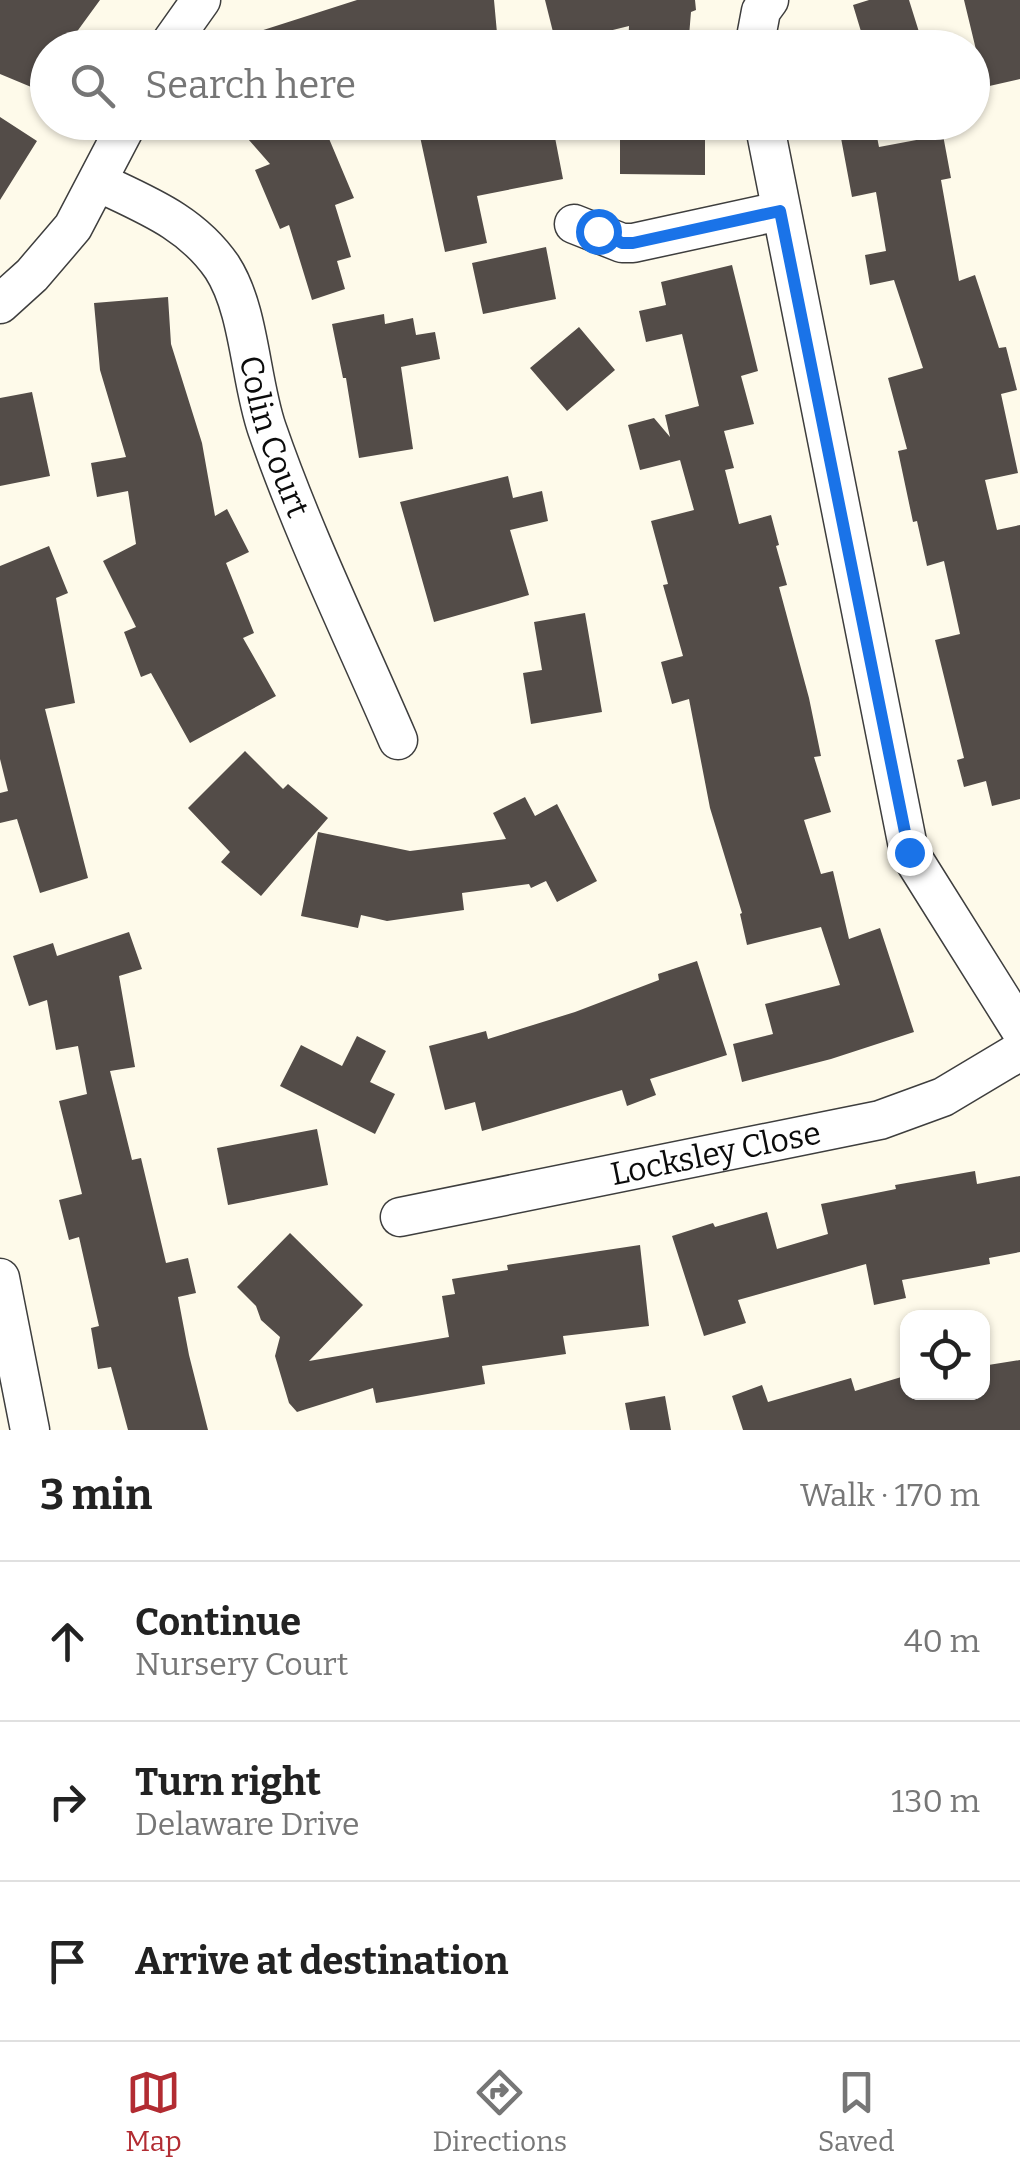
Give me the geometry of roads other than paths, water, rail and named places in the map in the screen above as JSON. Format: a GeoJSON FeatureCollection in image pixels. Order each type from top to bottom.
{"type":"FeatureCollection","features":[{"type":"Feature","properties":{"kind":"street"},"geometry":{"type":"LineString","coordinates":[[180,30],[202,0]]}},
{"type":"Feature","properties":{"kind":"street"},"geometry":{"type":"LineString","coordinates":[[757,30],[768,0]]}},
{"type":"Feature","properties":{"kind":"street"},"geometry":{"type":"LineString","coordinates":[[777,30],[786,0]]}},
{"type":"Feature","properties":{"kind":"street"},"geometry":{"type":"LineString","coordinates":[[0,304],[32,275],[73,227],[119,140]]}},
{"type":"Feature","properties":{"kind":"street"},"geometry":{"type":"LineString","coordinates":[[767,140],[909,852],[1020,1029]]}},
{"type":"Feature","properties":{"kind":"street","name":"Colin Court"},"geometry":{"type":"LineString","coordinates":[[98,182],[176,219],[202,240],[224,270],[234,294],[267,429],[398,740]]}},
{"type":"Feature","properties":{"kind":"street"},"geometry":{"type":"LineString","coordinates":[[574,224],[622,243],[633,243],[780,211]]}},
{"type":"Feature","properties":{"kind":"street","name":"Locksley Close"},"geometry":{"type":"LineString","coordinates":[[400,1217],[880,1120],[943,1096],[1020,1051]]}},
{"type":"Feature","properties":{"kind":"street"},"geometry":{"type":"LineString","coordinates":[[0,1278],[30,1430]]}}]}
